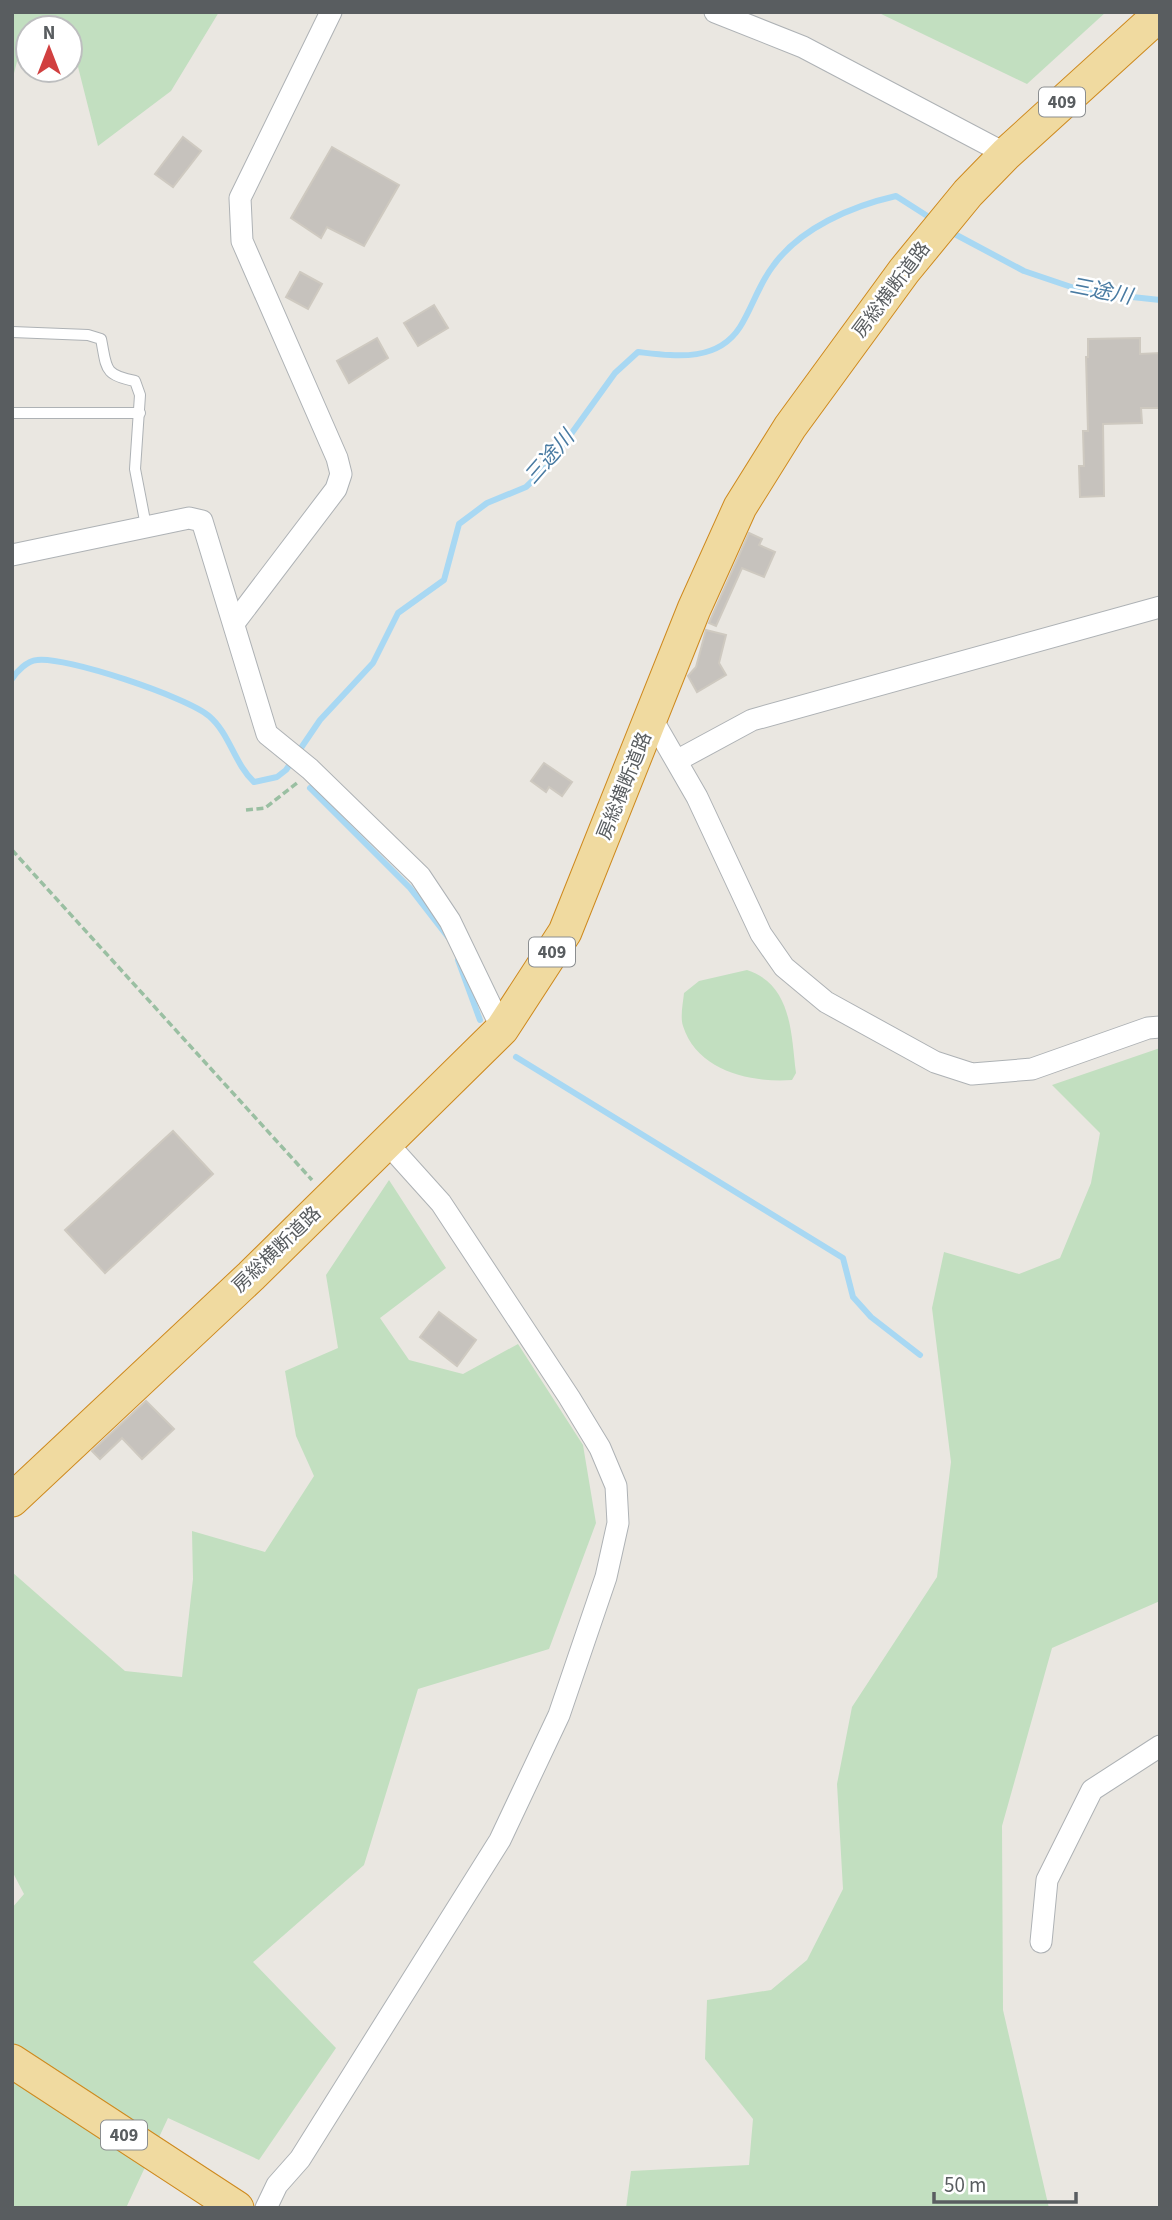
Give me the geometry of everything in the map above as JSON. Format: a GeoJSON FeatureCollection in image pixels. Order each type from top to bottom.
{"type":"FeatureCollection","features":[{"type":"Feature","properties":{"kind":"highway","name":"房総横断道路"},"geometry":{"type":"LineString","coordinates":[[12,1500],[329,1199],[502,1029],[565,932],[694,609],[740,508],[790,427],[904,271],[968,193],[1006,154],[1160,14]]}},
{"type":"Feature","properties":{"kind":"highway","name":"409"},"geometry":{"type":"LineString","coordinates":[[12,2060],[237,2208]]}},
{"type":"Feature","properties":{"kind":"street"},"geometry":{"type":"LineString","coordinates":[[235,622],[336,489],[341,474],[322,421],[295,367],[242,241],[239,221],[240,198],[331,12]]}},
{"type":"Feature","properties":{"kind":"street"},"geometry":{"type":"LineString","coordinates":[[715,12],[803,47],[1006,154]]}},
{"type":"Feature","properties":{"kind":"street"},"geometry":{"type":"LineString","coordinates":[[12,555],[189,517],[202,521],[267,734],[312,771],[420,876],[450,921],[502,1029]]}},
{"type":"Feature","properties":{"kind":"street"},"geometry":{"type":"LineString","coordinates":[[678,760],[752,720],[1160,607]]}},
{"type":"Feature","properties":{"kind":"street"},"geometry":{"type":"LineString","coordinates":[[652,719],[678,760],[761,934],[784,967],[826,1002],[934,1062],[972,1074],[1032,1069],[1148,1028],[1160,1027]]}},
{"type":"Feature","properties":{"kind":"street"},"geometry":{"type":"LineString","coordinates":[[266,2208],[276,2185],[308,2147],[499,1840],[559,1715],[606,1577],[618,1523],[616,1486],[600,1448],[569,1397],[441,1203],[387,1143]]}},
{"type":"Feature","properties":{"kind":"street"},"geometry":{"type":"LineString","coordinates":[[1041,1942],[1047,1880],[1092,1790],[1160,1746]]}},
{"type":"Feature","properties":{"kind":"lane"},"geometry":{"type":"LineString","coordinates":[[12,332],[88,335],[102,339],[107,370],[115,377],[135,381],[141,395],[135,469],[146,526]]}},
{"type":"Feature","properties":{"kind":"lane"},"geometry":{"type":"LineString","coordinates":[[12,413],[140,413]]}},
{"type":"Feature","properties":{"kind":"path"},"geometry":{"type":"LineString","coordinates":[[246,810],[265,807],[312,771]]}},
{"type":"Feature","properties":{"kind":"path"},"geometry":{"type":"LineString","coordinates":[[12,850],[243,1100],[329,1199]]}},
{"type":"Feature","properties":{"kind":"green space"},"geometry":{"type":"Polygon","coordinates":[[[12,12],[219,12],[171,91],[98,146],[82,84],[84,14],[14,14],[12,81],[12,12]]]}},
{"type":"Feature","properties":{"kind":"green space"},"geometry":{"type":"Polygon","coordinates":[[[877,12],[1106,12],[1027,84],[877,12]]]}},
{"type":"Feature","properties":{"kind":"green space"},"geometry":{"type":"Polygon","coordinates":[[[747,970],[762,977],[781,999],[793,1042],[796,1073],[792,1080],[760,1079],[727,1071],[700,1054],[683,1026],[684,993],[699,981],[747,970]]]}},
{"type":"Feature","properties":{"kind":"green space"},"geometry":{"type":"Polygon","coordinates":[[[1160,1048],[1160,1601],[1052,1648],[1002,1826],[1003,2010],[1049,2208],[626,2208],[631,2171],[749,2165],[753,2119],[705,2059],[707,2000],[771,1990],[807,1960],[843,1889],[837,1784],[852,1707],[937,1577],[951,1462],[932,1308],[944,1252],[1019,1274],[1060,1258],[1091,1183],[1100,1133],[1052,1085],[1160,1048]]]}},
{"type":"Feature","properties":{"kind":"green space"},"geometry":{"type":"Polygon","coordinates":[[[389,1180],[446,1268],[380,1318],[409,1360],[463,1374],[518,1344],[583,1445],[596,1523],[549,1649],[418,1689],[364,1865],[253,1962],[336,2048],[259,2160],[168,2118],[126,2208],[12,2208],[12,1908],[24,1894],[12,1871],[12,1572],[125,1671],[182,1677],[193,1579],[192,1531],[265,1552],[314,1476],[296,1436],[285,1371],[338,1348],[326,1275],[389,1180]]]}},
{"type":"Feature","properties":{"kind":"building"},"geometry":{"type":"Polygon","coordinates":[[[183,137],[201,151],[173,187],[155,174],[183,137]]]}},
{"type":"Feature","properties":{"kind":"building"},"geometry":{"type":"Polygon","coordinates":[[[332,147],[399,185],[364,246],[327,227],[321,238],[291,218],[332,147]]]}},
{"type":"Feature","properties":{"kind":"building"},"geometry":{"type":"Polygon","coordinates":[[[300,272],[322,284],[308,309],[286,297],[300,272]]]}},
{"type":"Feature","properties":{"kind":"building"},"geometry":{"type":"Polygon","coordinates":[[[434,305],[448,328],[418,346],[404,323],[434,305]]]}},
{"type":"Feature","properties":{"kind":"building"},"geometry":{"type":"Polygon","coordinates":[[[377,338],[388,358],[349,383],[337,361],[377,338]]]}},
{"type":"Feature","properties":{"kind":"building"},"geometry":{"type":"Polygon","coordinates":[[[1140,338],[1140,354],[1160,353],[1160,408],[1141,408],[1142,423],[1103,424],[1104,496],[1080,497],[1079,466],[1084,466],[1083,431],[1088,431],[1088,339],[1140,338]]]}},
{"type":"Feature","properties":{"kind":"building"},"geometry":{"type":"Polygon","coordinates":[[[749,533],[762,539],[759,545],[775,552],[764,577],[742,568],[716,626],[709,623],[749,533]]]}},
{"type":"Feature","properties":{"kind":"building"},"geometry":{"type":"Polygon","coordinates":[[[706,630],[726,635],[719,663],[726,675],[697,692],[688,676],[696,667],[706,630]]]}},
{"type":"Feature","properties":{"kind":"building"},"geometry":{"type":"Polygon","coordinates":[[[544,763],[572,782],[562,796],[549,787],[546,792],[531,781],[544,763]]]}},
{"type":"Feature","properties":{"kind":"building"},"geometry":{"type":"Polygon","coordinates":[[[173,1131],[213,1174],[105,1273],[65,1230],[173,1131]]]}},
{"type":"Feature","properties":{"kind":"building"},"geometry":{"type":"Polygon","coordinates":[[[439,1312],[476,1340],[457,1366],[420,1337],[439,1312]]]}},
{"type":"Feature","properties":{"kind":"building"},"geometry":{"type":"Polygon","coordinates":[[[146,1401],[174,1429],[142,1459],[122,1438],[100,1459],[92,1451],[146,1401]]]}},
{"type":"Feature","properties":{"kind":"waterway","name":"三途川"},"geometry":{"type":"LineString","coordinates":[[12,679],[19,670],[37,660],[73,664],[125,679],[177,699],[209,716],[222,731],[241,766],[254,782],[277,777],[286,770],[320,720],[373,663],[398,613],[444,580],[459,524],[487,503],[526,487],[548,466],[615,373],[638,352],[680,355],[707,352],[719,347],[740,327],[764,280],[784,252],[828,220],[896,196],[932,219]]}},
{"type":"Feature","properties":{"kind":"waterway","name":"三途川"},"geometry":{"type":"LineString","coordinates":[[949,231],[1024,271],[1086,292],[1160,300]]}},
{"type":"Feature","properties":{"kind":"waterway"},"geometry":{"type":"LineString","coordinates":[[310,788],[410,888],[448,937]]}},
{"type":"Feature","properties":{"kind":"waterway"},"geometry":{"type":"LineString","coordinates":[[458,960],[480,1020]]}},
{"type":"Feature","properties":{"kind":"waterway"},"geometry":{"type":"LineString","coordinates":[[516,1057],[843,1258],[853,1297],[871,1317],[920,1355]]}}]}
